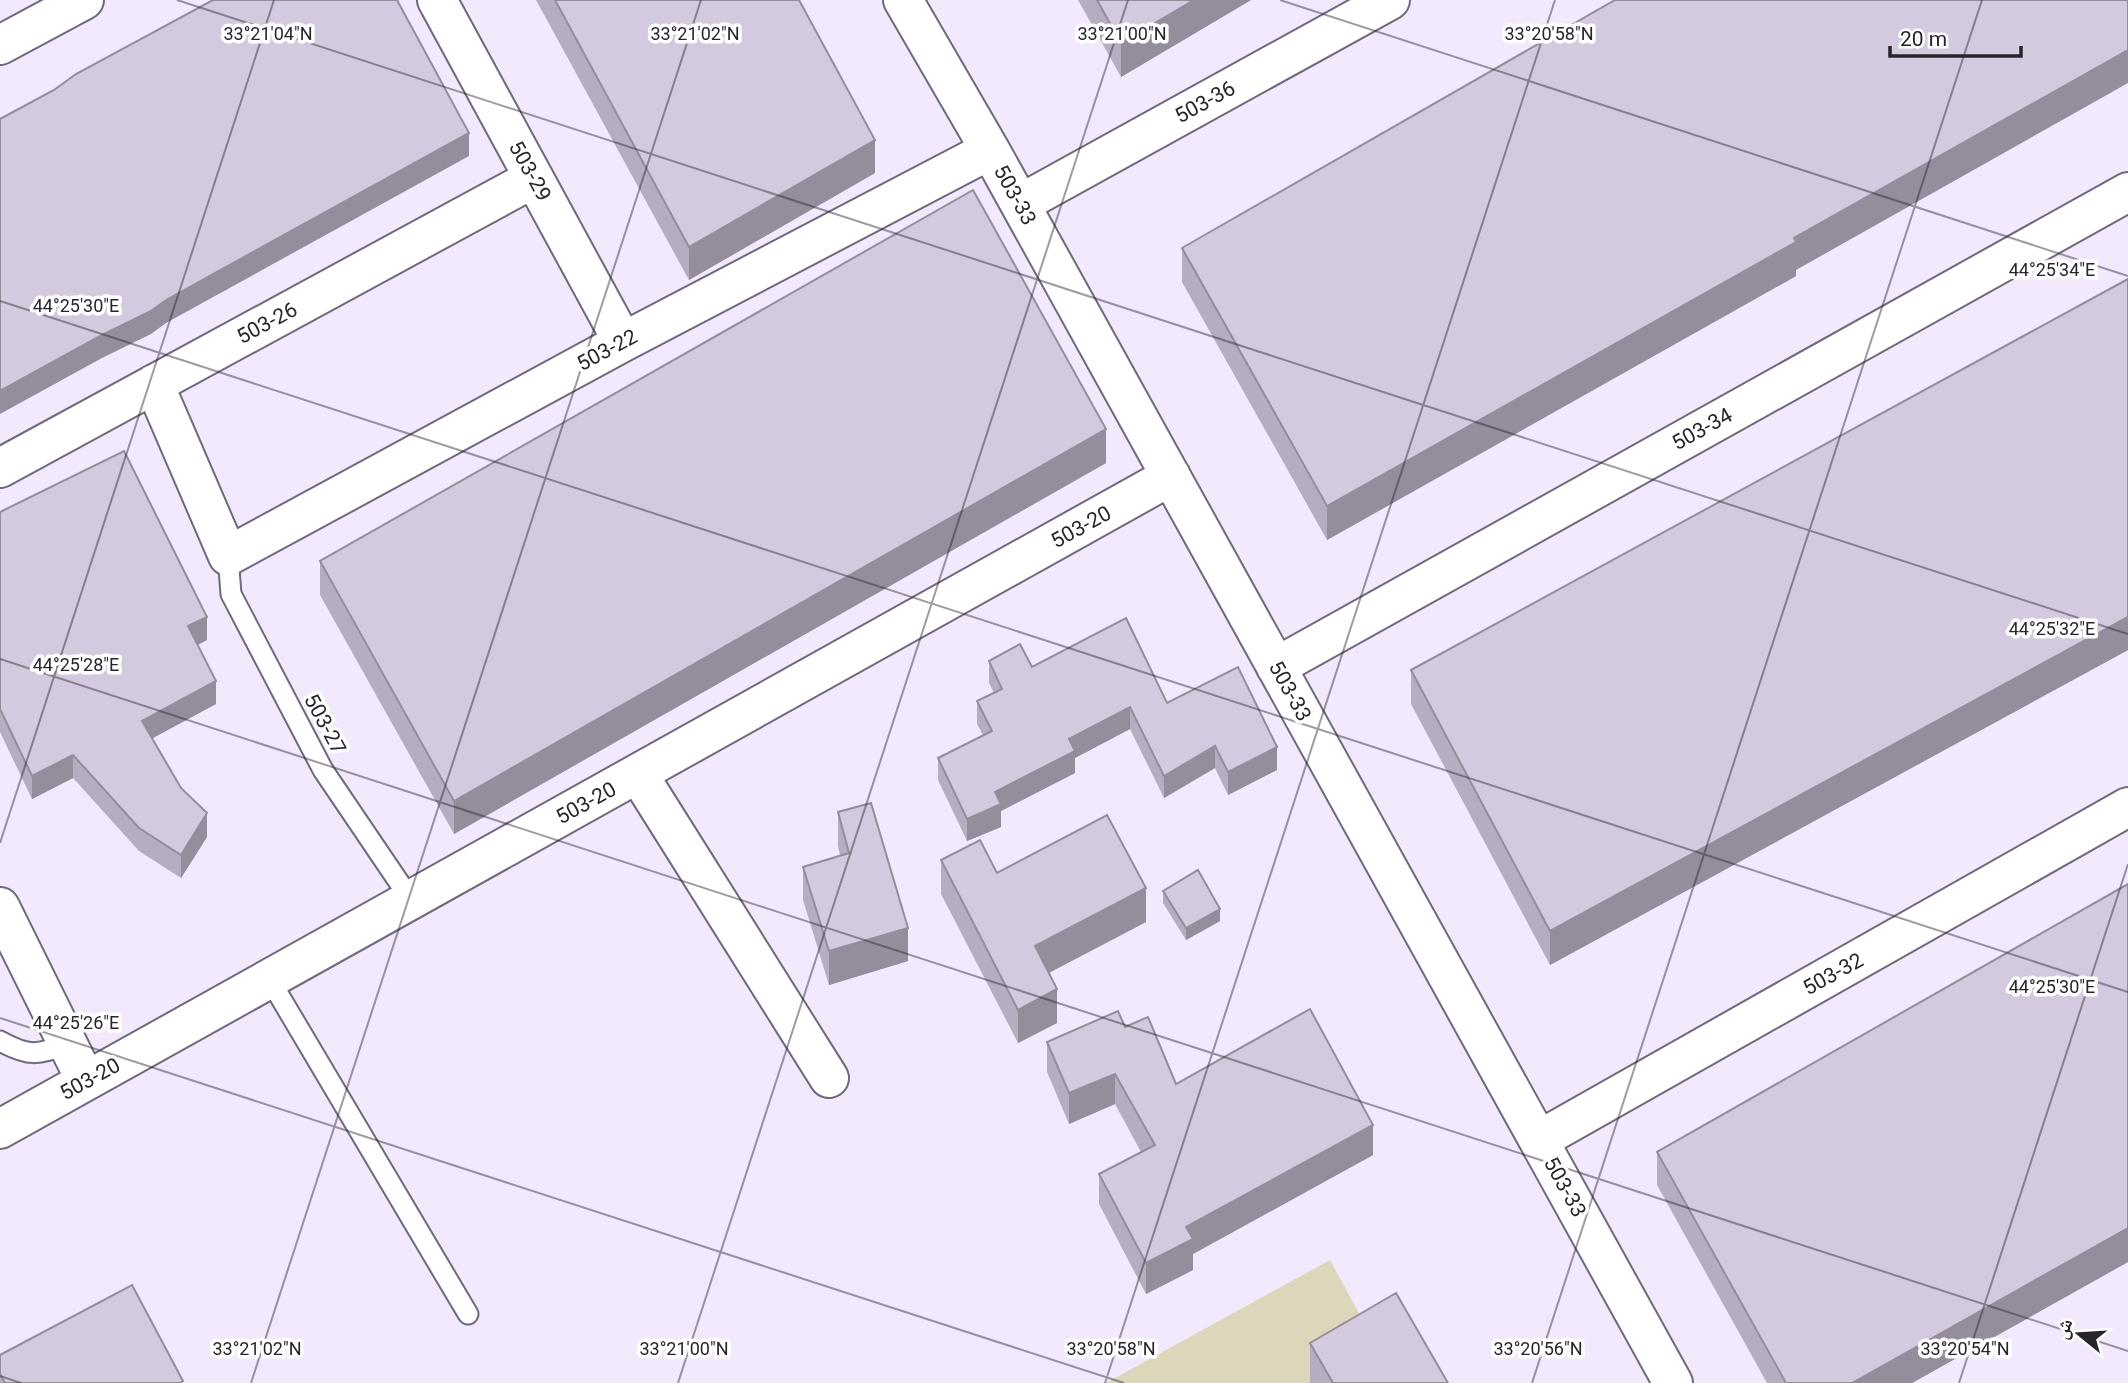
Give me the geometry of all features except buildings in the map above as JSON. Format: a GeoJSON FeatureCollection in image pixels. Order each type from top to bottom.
{"type":"FeatureCollection","features":[{"type":"Feature","properties":{"kind":"street"},"geometry":{"type":"LineString","coordinates":[[0,45],[84,0]]}},
{"type":"Feature","properties":{"kind":"street","name":"503-29"},"geometry":{"type":"LineString","coordinates":[[437,0],[623,342]]}},
{"type":"Feature","properties":{"kind":"street","name":"503-33"},"geometry":{"type":"LineString","coordinates":[[903,0],[990,150],[1673,1383]]}},
{"type":"Feature","properties":{"kind":"street","name":"503-36"},"geometry":{"type":"LineString","coordinates":[[1020,204],[1391,0]]}},
{"type":"Feature","properties":{"kind":"street","name":"503-22"},"geometry":{"type":"LineString","coordinates":[[228,556],[623,342],[990,150]]}},
{"type":"Feature","properties":{"kind":"street","name":"503-26"},"geometry":{"type":"LineString","coordinates":[[0,468],[534,178]]}},
{"type":"Feature","properties":{"kind":"street","name":"503-34"},"geometry":{"type":"LineString","coordinates":[[1276,667],[2128,192]]}},
{"type":"Feature","properties":{"kind":"street"},"geometry":{"type":"LineString","coordinates":[[153,384],[228,556]]}},
{"type":"Feature","properties":{"kind":"street","name":"503-20"},"geometry":{"type":"LineString","coordinates":[[0,1129],[1171,476]]}},
{"type":"Feature","properties":{"kind":"street"},"geometry":{"type":"LineString","coordinates":[[638,774],[829,1078]]}},
{"type":"Feature","properties":{"kind":"street","name":"503-32"},"geometry":{"type":"LineString","coordinates":[[1539,1140],[2128,807]]}},
{"type":"Feature","properties":{"kind":"street"},"geometry":{"type":"LineString","coordinates":[[0,907],[86,1081]]}},
{"type":"Feature","properties":{"kind":"lane","name":"503-27"},"geometry":{"type":"LineString","coordinates":[[228,556],[231,594],[323,771],[411,900]]}},
{"type":"Feature","properties":{"kind":"lane"},"geometry":{"type":"LineString","coordinates":[[270,980],[468,1314]]}},
{"type":"Feature","properties":{"kind":"lane"},"geometry":{"type":"LineString","coordinates":[[0,1041],[20,1052],[38,1055],[68,1044]]}},
{"type":"Feature","properties":{"kind":"shaded area"},"geometry":{"type":"Polygon","coordinates":[[[1330,1260],[1397,1383],[1106,1383],[1330,1260]]]}}]}
